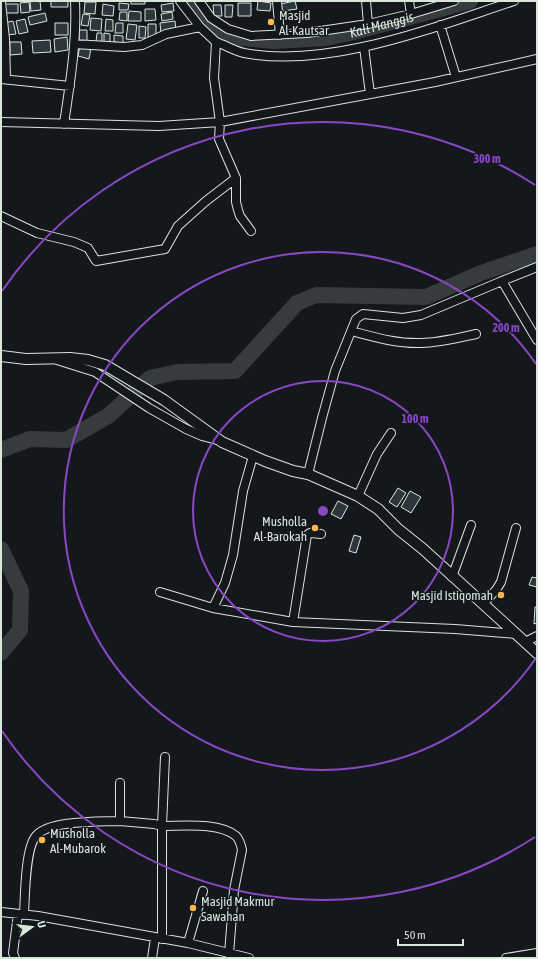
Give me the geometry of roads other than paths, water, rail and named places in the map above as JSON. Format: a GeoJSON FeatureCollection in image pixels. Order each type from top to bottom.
{"type":"FeatureCollection","features":[{"type":"Feature","properties":{"kind":"street"},"geometry":{"type":"LineString","coordinates":[[64,124],[73,69],[76,15],[75,1]]}},
{"type":"Feature","properties":{"kind":"street"},"geometry":{"type":"LineString","coordinates":[[180,1],[200,28],[216,42],[242,53],[270,56],[303,55],[364,47],[440,25],[514,1]]}},
{"type":"Feature","properties":{"kind":"street"},"geometry":{"type":"LineString","coordinates":[[199,1],[211,18],[228,29],[251,36],[307,33],[368,24],[454,1]]}},
{"type":"Feature","properties":{"kind":"street"},"geometry":{"type":"LineString","coordinates":[[276,1],[280,35]]}},
{"type":"Feature","properties":{"kind":"street"},"geometry":{"type":"LineString","coordinates":[[366,1],[368,24]]}},
{"type":"Feature","properties":{"kind":"street"},"geometry":{"type":"LineString","coordinates":[[409,1],[410,14]]}},
{"type":"Feature","properties":{"kind":"street"},"geometry":{"type":"LineString","coordinates":[[1,2],[5,39],[4,79],[70,86]]}},
{"type":"Feature","properties":{"kind":"street"},"geometry":{"type":"LineString","coordinates":[[440,25],[456,77]]}},
{"type":"Feature","properties":{"kind":"street"},"geometry":{"type":"LineString","coordinates":[[74,44],[124,47],[142,45],[166,34],[200,28]]}},
{"type":"Feature","properties":{"kind":"street"},"geometry":{"type":"LineString","coordinates":[[216,42],[214,78],[220,122],[219,138],[236,178],[236,202],[240,216],[251,231]]}},
{"type":"Feature","properties":{"kind":"street"},"geometry":{"type":"LineString","coordinates":[[364,47],[370,94]]}},
{"type":"Feature","properties":{"kind":"street"},"geometry":{"type":"LineString","coordinates":[[1,122],[159,126],[220,122],[456,77],[537,59]]}},
{"type":"Feature","properties":{"kind":"street"},"geometry":{"type":"LineString","coordinates":[[1,216],[37,233],[74,242],[88,248],[96,261],[165,249],[178,226],[206,201],[236,178]]}},
{"type":"Feature","properties":{"kind":"street"},"geometry":{"type":"LineString","coordinates":[[308,474],[335,371],[356,319],[363,314],[403,318],[421,315],[537,267]]}},
{"type":"Feature","properties":{"kind":"street"},"geometry":{"type":"LineString","coordinates":[[502,281],[537,340]]}},
{"type":"Feature","properties":{"kind":"street"},"geometry":{"type":"LineString","coordinates":[[351,331],[384,340],[421,343],[457,339],[476,334]]}},
{"type":"Feature","properties":{"kind":"street"},"geometry":{"type":"LineString","coordinates":[[1,356],[88,360],[105,365],[164,400],[222,442]]}},
{"type":"Feature","properties":{"kind":"street"},"geometry":{"type":"LineString","coordinates":[[49,358],[95,372],[149,408],[186,429],[222,442],[252,456],[293,471],[308,474],[358,496],[378,509],[398,529],[423,549],[537,653]]}},
{"type":"Feature","properties":{"kind":"street"},"geometry":{"type":"LineString","coordinates":[[358,496],[377,454],[391,433]]}},
{"type":"Feature","properties":{"kind":"street"},"geometry":{"type":"LineString","coordinates":[[213,608],[225,583],[233,555],[243,491],[252,456]]}},
{"type":"Feature","properties":{"kind":"street"},"geometry":{"type":"LineString","coordinates":[[452,577],[471,526]]}},
{"type":"Feature","properties":{"kind":"street"},"geometry":{"type":"LineString","coordinates":[[484,604],[496,590],[500,582],[516,528]]}},
{"type":"Feature","properties":{"kind":"street"},"geometry":{"type":"LineString","coordinates":[[293,622],[307,535],[310,533],[321,534]]}},
{"type":"Feature","properties":{"kind":"street"},"geometry":{"type":"LineString","coordinates":[[160,592],[213,608],[293,622],[455,629],[516,634]]}},
{"type":"Feature","properties":{"kind":"street"},"geometry":{"type":"LineString","coordinates":[[525,642],[537,636]]}},
{"type":"Feature","properties":{"kind":"street"},"geometry":{"type":"LineString","coordinates":[[152,958],[159,938],[165,757]]}},
{"type":"Feature","properties":{"kind":"street"},"geometry":{"type":"LineString","coordinates":[[120,783],[120,822]]}},
{"type":"Feature","properties":{"kind":"street"},"geometry":{"type":"LineString","coordinates":[[15,958],[13,953],[21,914],[30,848],[35,836],[42,830],[78,822],[120,822],[154,824],[162,826],[212,827],[236,836],[242,850],[234,890],[229,954]]}},
{"type":"Feature","properties":{"kind":"street"},"geometry":{"type":"LineString","coordinates":[[188,943],[203,891]]}},
{"type":"Feature","properties":{"kind":"street"},"geometry":{"type":"LineString","coordinates":[[1,912],[38,916],[188,943],[249,958]]}},
{"type":"Feature","properties":{"kind":"street"},"geometry":{"type":"LineString","coordinates":[[506,958],[536,956]]}},
{"type":"Feature","properties":{"kind":"waterway","name":"Kali Manggis"},"geometry":{"type":"LineString","coordinates":[[187,1],[208,28],[242,38],[274,41],[326,38],[470,1]]}},
{"type":"Feature","properties":{"kind":"waterway"},"geometry":{"type":"LineString","coordinates":[[1,450],[30,439],[66,440],[108,416],[150,378],[177,372],[235,371],[297,303],[316,295],[426,297],[481,273],[537,254]]}},
{"type":"Feature","properties":{"kind":"waterway"},"geometry":{"type":"LineString","coordinates":[[1,549],[21,591],[20,630],[1,653]]}},
{"type":"Feature","properties":{"kind":"place","name":"Masjid Al-Kautsar"},"geometry":{"type":"Point","coordinates":[271,22]}},
{"type":"Feature","properties":{"kind":"place","name":"Musholla Al-Barokah"},"geometry":{"type":"Point","coordinates":[315,528]}},
{"type":"Feature","properties":{"kind":"place","name":"Masjid Istiqomah"},"geometry":{"type":"Point","coordinates":[501,595]}},
{"type":"Feature","properties":{"kind":"place","name":"Musholla Al-Mubarok"},"geometry":{"type":"Point","coordinates":[42,840]}},
{"type":"Feature","properties":{"kind":"place","name":"Masjid Makmur Sawahan"},"geometry":{"type":"Point","coordinates":[193,908]}}]}
